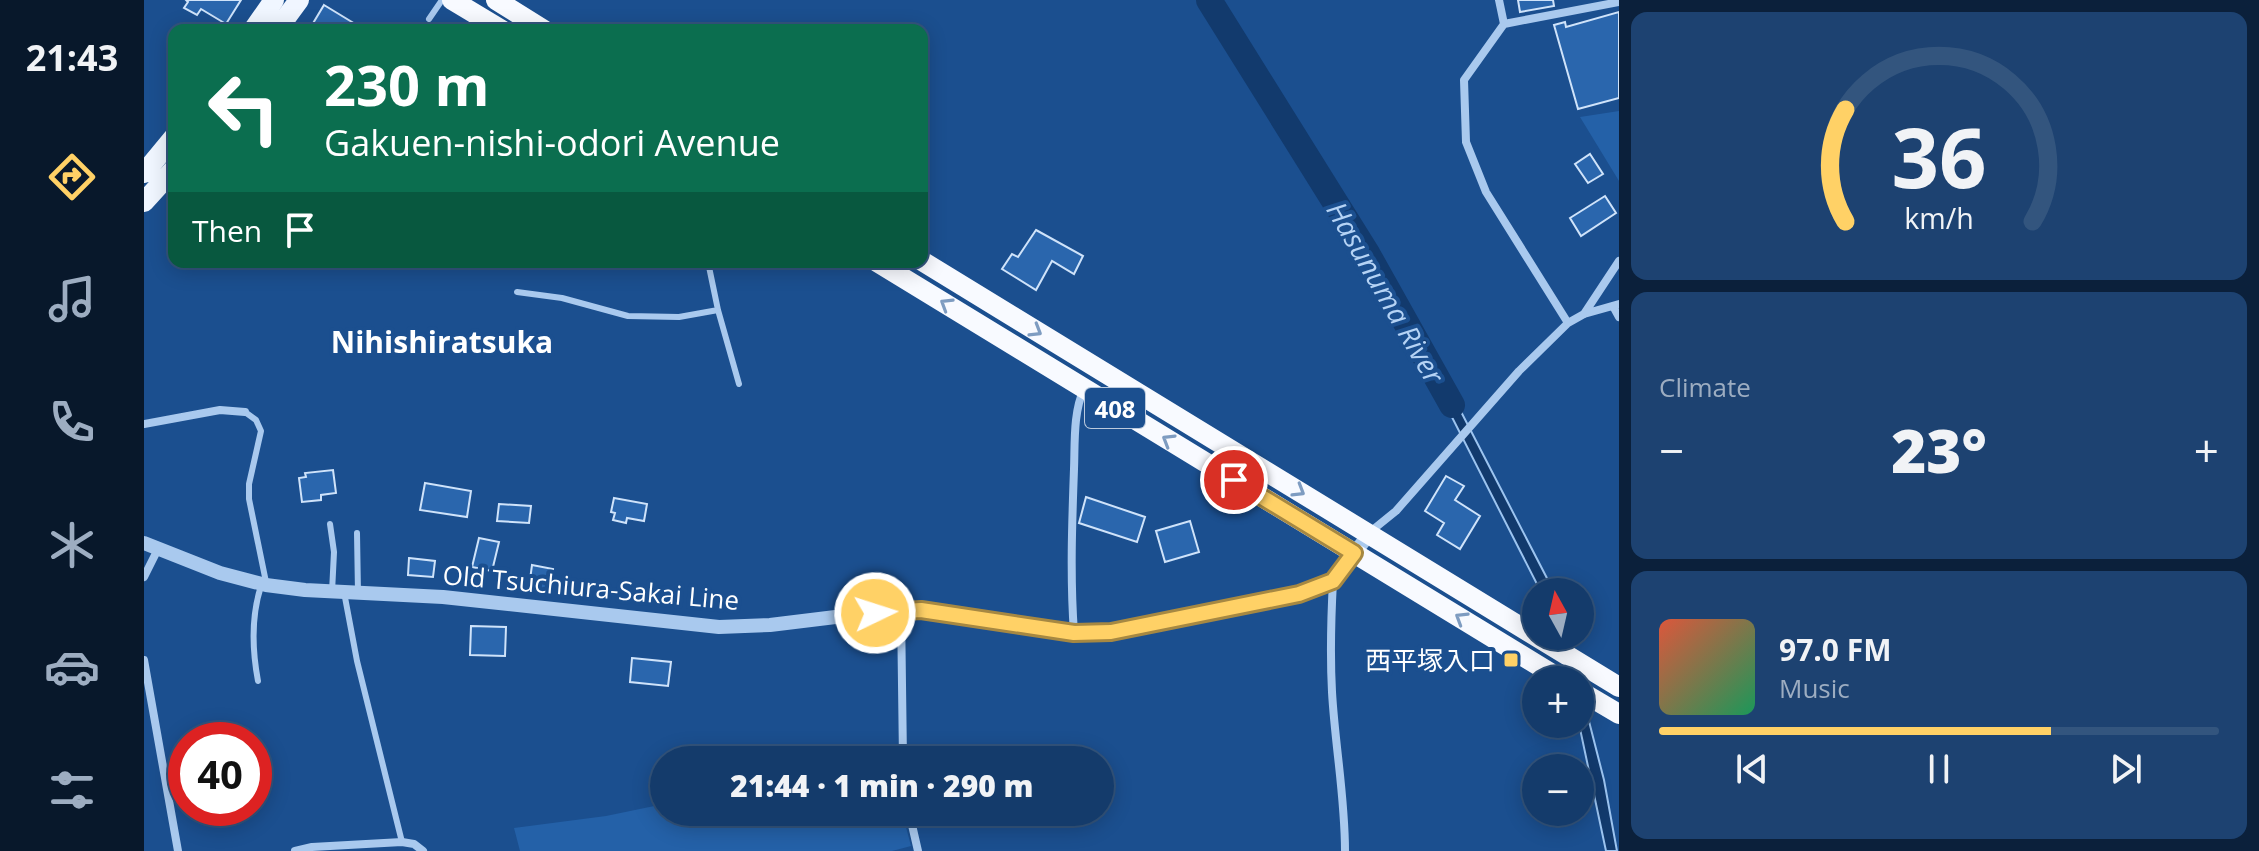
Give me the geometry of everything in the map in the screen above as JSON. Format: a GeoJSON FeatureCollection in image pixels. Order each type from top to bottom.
{"type":"FeatureCollection","features":[{"type":"Feature","properties":{"kind":"highway"},"geometry":{"type":"LineString","coordinates":[[452,0],[492,24]]}},
{"type":"Feature","properties":{"kind":"highway"},"geometry":{"type":"LineString","coordinates":[[496,0],[534,24]]}},
{"type":"Feature","properties":{"kind":"highway","name":"408"},"geometry":{"type":"LineString","coordinates":[[928,265],[1619,687]]}},
{"type":"Feature","properties":{"kind":"highway","name":"408"},"geometry":{"type":"LineString","coordinates":[[887,268],[1539,666]]}},
{"type":"Feature","properties":{"kind":"highway"},"geometry":{"type":"LineString","coordinates":[[1594,699],[1614,711]]}},
{"type":"Feature","properties":{"kind":"main road"},"geometry":{"type":"LineString","coordinates":[[257,24],[274,0]]}},
{"type":"Feature","properties":{"kind":"main road"},"geometry":{"type":"LineString","coordinates":[[281,24],[299,0]]}},
{"type":"Feature","properties":{"kind":"main road"},"geometry":{"type":"LineString","coordinates":[[144,173],[168,144]]}},
{"type":"Feature","properties":{"kind":"main road"},"geometry":{"type":"LineString","coordinates":[[144,202],[168,176]]}},
{"type":"Feature","properties":{"kind":"street"},"geometry":{"type":"LineString","coordinates":[[1499,0],[1504,24]]}},
{"type":"Feature","properties":{"kind":"street"},"geometry":{"type":"LineString","coordinates":[[1568,323],[1486,192],[1466,142],[1464,80],[1504,24],[1619,2]]}},
{"type":"Feature","properties":{"kind":"street"},"geometry":{"type":"LineString","coordinates":[[1584,314],[1619,261]]}},
{"type":"Feature","properties":{"kind":"street"},"geometry":{"type":"LineString","coordinates":[[1345,851],[1345,805],[1332,694],[1330,640],[1333,581],[1370,533],[1396,511],[1519,371],[1568,323],[1584,314],[1616,305],[1619,317]]}},
{"type":"Feature","properties":{"kind":"street"},"geometry":{"type":"LineString","coordinates":[[1074,633],[1072,519],[1078,409],[1084,389]]}},
{"type":"Feature","properties":{"kind":"street"},"geometry":{"type":"LineString","coordinates":[[144,424],[220,410],[245,412]]}},
{"type":"Feature","properties":{"kind":"street"},"geometry":{"type":"LineString","coordinates":[[144,577],[151,546]]}},
{"type":"Feature","properties":{"kind":"street","name":"Old Tsuchiura-Sakai Line"},"geometry":{"type":"LineString","coordinates":[[151,546],[220,573],[264,584],[443,597],[719,627],[770,625],[901,609],[1074,633],[1111,632],[1299,594],[1333,581]]}},
{"type":"Feature","properties":{"kind":"street"},"geometry":{"type":"LineString","coordinates":[[901,609],[903,746]]}},
{"type":"Feature","properties":{"kind":"street"},"geometry":{"type":"LineString","coordinates":[[144,660],[178,851]]}},
{"type":"Feature","properties":{"kind":"street"},"geometry":{"type":"LineString","coordinates":[[912,826],[918,851]]}},
{"type":"Feature","properties":{"kind":"street"},"geometry":{"type":"LineString","coordinates":[[295,851],[312,847],[402,842],[414,844],[423,851]]}},
{"type":"Feature","properties":{"kind":"lane"},"geometry":{"type":"LineString","coordinates":[[429,19],[442,0]]}},
{"type":"Feature","properties":{"kind":"lane"},"geometry":{"type":"LineString","coordinates":[[709,268],[739,384]]}},
{"type":"Feature","properties":{"kind":"lane"},"geometry":{"type":"LineString","coordinates":[[517,292],[562,298],[628,316],[679,317],[718,310]]}},
{"type":"Feature","properties":{"kind":"lane"},"geometry":{"type":"LineString","coordinates":[[245,412],[256,420],[261,431],[249,484],[264,584],[255,611],[253,654],[258,681]]}},
{"type":"Feature","properties":{"kind":"lane"},"geometry":{"type":"LineString","coordinates":[[330,524],[357,661],[402,842]]}},
{"type":"Feature","properties":{"kind":"lane"},"geometry":{"type":"LineString","coordinates":[[345,592],[357,533]]}},
{"type":"Feature","properties":{"kind":"shaded area"},"geometry":{"type":"Polygon","coordinates":[[[1619,111],[1619,181],[1580,117],[1619,111]]]}},
{"type":"Feature","properties":{"kind":"shaded area"},"geometry":{"type":"Polygon","coordinates":[[[1440,371],[1547,578],[1534,578],[1431,376],[1440,371]]]}},
{"type":"Feature","properties":{"kind":"shaded area"},"geometry":{"type":"Polygon","coordinates":[[[1582,738],[1593,738],[1617,851],[1606,851],[1594,795],[1594,754],[1585,754],[1582,738]]]}},
{"type":"Feature","properties":{"kind":"shaded area"},"geometry":{"type":"Polygon","coordinates":[[[650,807],[650,826],[906,826],[911,846],[892,851],[520,851],[514,828],[650,807]]]}},
{"type":"Feature","properties":{"kind":"building"},"geometry":{"type":"Polygon","coordinates":[[[186,0],[241,0],[226,24],[201,9],[197,15],[184,8],[188,2],[186,0]]]}},
{"type":"Feature","properties":{"kind":"building"},"geometry":{"type":"Polygon","coordinates":[[[1518,0],[1553,0],[1554,6],[1520,12],[1518,0]]]}},
{"type":"Feature","properties":{"kind":"building"},"geometry":{"type":"Polygon","coordinates":[[[324,5],[355,24],[313,24],[324,5]]]}},
{"type":"Feature","properties":{"kind":"building"},"geometry":{"type":"Polygon","coordinates":[[[1619,12],[1619,98],[1578,109],[1554,25],[1565,22],[1566,27],[1619,12]]]}},
{"type":"Feature","properties":{"kind":"building"},"geometry":{"type":"Polygon","coordinates":[[[1590,154],[1603,174],[1588,183],[1575,164],[1590,154]]]}},
{"type":"Feature","properties":{"kind":"building"},"geometry":{"type":"Polygon","coordinates":[[[1605,196],[1616,213],[1581,236],[1570,218],[1605,196]]]}},
{"type":"Feature","properties":{"kind":"building"},"geometry":{"type":"Polygon","coordinates":[[[1036,230],[1083,256],[1074,274],[1052,261],[1036,290],[1002,269],[1012,254],[1018,257],[1036,230]]]}},
{"type":"Feature","properties":{"kind":"building"},"geometry":{"type":"Polygon","coordinates":[[[333,470],[336,493],[321,495],[321,500],[302,502],[299,478],[306,477],[305,473],[333,470]]]}},
{"type":"Feature","properties":{"kind":"building"},"geometry":{"type":"Polygon","coordinates":[[[1446,476],[1464,486],[1455,500],[1480,516],[1460,549],[1437,535],[1444,523],[1425,511],[1446,476]]]}},
{"type":"Feature","properties":{"kind":"building"},"geometry":{"type":"Polygon","coordinates":[[[425,483],[471,491],[467,517],[420,510],[425,483]]]}},
{"type":"Feature","properties":{"kind":"building"},"geometry":{"type":"Polygon","coordinates":[[[1086,497],[1145,517],[1137,542],[1079,523],[1086,497]]]}},
{"type":"Feature","properties":{"kind":"building"},"geometry":{"type":"Polygon","coordinates":[[[614,498],[647,504],[644,521],[627,518],[626,523],[613,520],[614,498]]]}},
{"type":"Feature","properties":{"kind":"building"},"geometry":{"type":"Polygon","coordinates":[[[499,504],[531,506],[529,523],[497,521],[499,504]]]}},
{"type":"Feature","properties":{"kind":"building"},"geometry":{"type":"Polygon","coordinates":[[[1190,521],[1199,552],[1165,562],[1156,531],[1190,521]]]}},
{"type":"Feature","properties":{"kind":"building"},"geometry":{"type":"Polygon","coordinates":[[[479,538],[499,542],[492,571],[472,567],[479,538]]]}},
{"type":"Feature","properties":{"kind":"building"},"geometry":{"type":"Polygon","coordinates":[[[409,558],[435,561],[433,577],[408,575],[409,558]]]}},
{"type":"Feature","properties":{"kind":"building"},"geometry":{"type":"Polygon","coordinates":[[[532,565],[553,569],[550,590],[529,587],[532,565]]]}},
{"type":"Feature","properties":{"kind":"building"},"geometry":{"type":"Polygon","coordinates":[[[471,626],[506,627],[505,656],[470,655],[471,626]]]}},
{"type":"Feature","properties":{"kind":"building"},"geometry":{"type":"Polygon","coordinates":[[[632,658],[671,662],[668,686],[630,682],[632,658]]]}},
{"type":"Feature","properties":{"kind":"waterway","name":"Hasunuma River"},"geometry":{"type":"LineString","coordinates":[[1209,0],[1368,255],[1452,405]]}},
{"type":"Feature","properties":{"kind":"place","name":"西平塚入口"},"geometry":{"type":"Point","coordinates":[1511,660]}},
{"type":"Feature","properties":{"kind":"district","name":"Nihishiratsuka"},"geometry":{"type":"Point","coordinates":[442,341]}},
{"type":"Feature","properties":{"kind":"route"},"geometry":{"type":"LineString","coordinates":[[875,613],[921,610],[1093,634],[1299,594],[1333,581],[1354,553],[1234,480]]}}]}
